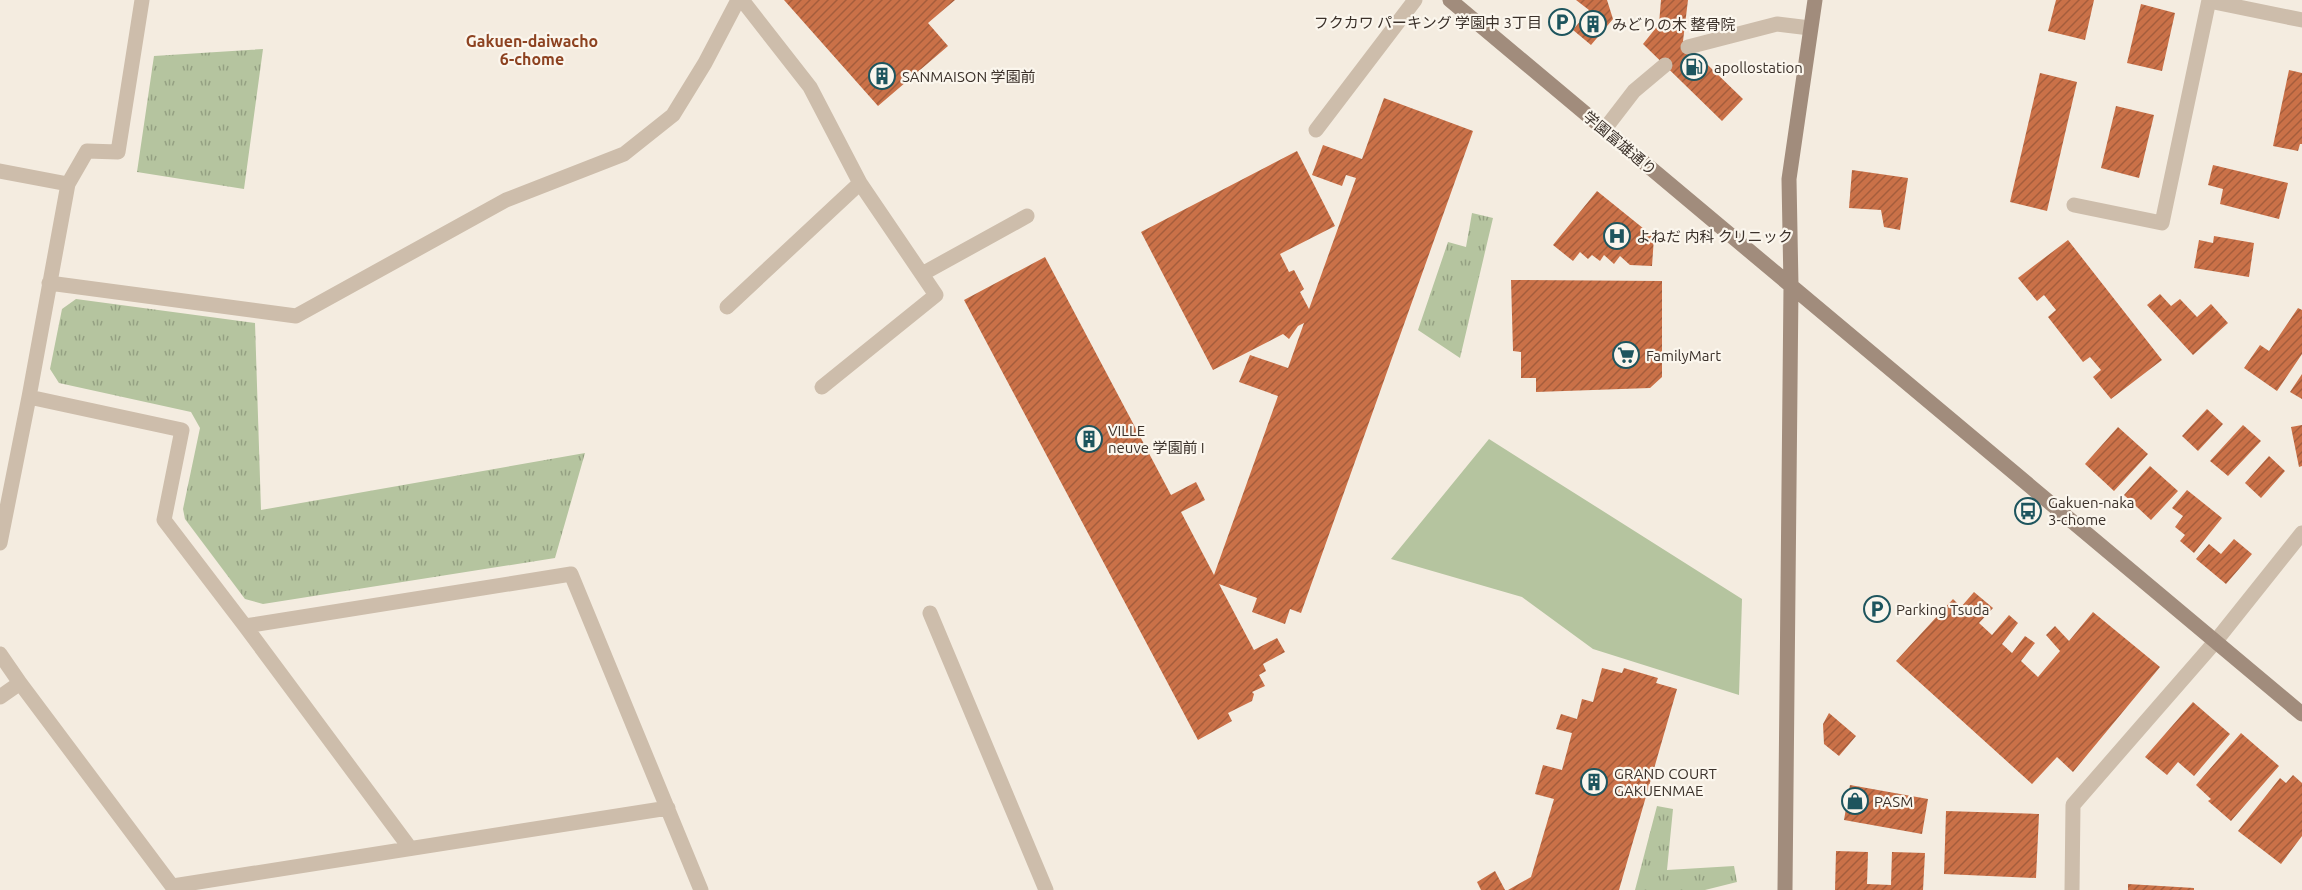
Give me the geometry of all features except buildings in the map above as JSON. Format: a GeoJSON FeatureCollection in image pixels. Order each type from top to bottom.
{"type":"FeatureCollection","features":[{"type":"Feature","properties":{"kind":"street"},"geometry":{"type":"LineString","coordinates":[[0,543],[68,184],[87,151],[118,152],[142,0]]}},
{"type":"Feature","properties":{"kind":"street"},"geometry":{"type":"LineString","coordinates":[[49,283],[296,316],[506,200],[624,154],[673,115],[740,0],[810,87],[860,183],[936,295],[822,387]]}},
{"type":"Feature","properties":{"kind":"street"},"geometry":{"type":"LineString","coordinates":[[1316,130],[1415,0]]}},
{"type":"Feature","properties":{"kind":"street","name":"学園富雄通り"},"geometry":{"type":"LineString","coordinates":[[1450,0],[2302,714]]}},
{"type":"Feature","properties":{"kind":"street"},"geometry":{"type":"LineString","coordinates":[[1785,890],[1791,286],[1789,179],[1815,0]]}},
{"type":"Feature","properties":{"kind":"street"},"geometry":{"type":"LineString","coordinates":[[2074,205],[2162,223],[2209,0],[2302,21]]}},
{"type":"Feature","properties":{"kind":"street"},"geometry":{"type":"LineString","coordinates":[[1688,47],[1777,24],[1810,28]]}},
{"type":"Feature","properties":{"kind":"street"},"geometry":{"type":"LineString","coordinates":[[1604,130],[1634,91],[1665,65]]}},
{"type":"Feature","properties":{"kind":"street"},"geometry":{"type":"LineString","coordinates":[[0,171],[68,184]]}},
{"type":"Feature","properties":{"kind":"street"},"geometry":{"type":"LineString","coordinates":[[727,308],[860,183]]}},
{"type":"Feature","properties":{"kind":"street"},"geometry":{"type":"LineString","coordinates":[[922,274],[1027,216]]}},
{"type":"Feature","properties":{"kind":"street"},"geometry":{"type":"LineString","coordinates":[[29,397],[182,430],[164,520],[410,848]]}},
{"type":"Feature","properties":{"kind":"street"},"geometry":{"type":"LineString","coordinates":[[2072,890],[2073,806],[2215,642],[2302,533]]}},
{"type":"Feature","properties":{"kind":"street"},"geometry":{"type":"LineString","coordinates":[[245,626],[571,574],[701,890]]}},
{"type":"Feature","properties":{"kind":"street"},"geometry":{"type":"LineString","coordinates":[[930,614],[1046,890]]}},
{"type":"Feature","properties":{"kind":"street"},"geometry":{"type":"LineString","coordinates":[[0,654],[174,888],[668,808]]}},
{"type":"Feature","properties":{"kind":"street"},"geometry":{"type":"LineString","coordinates":[[0,698],[20,683]]}},
{"type":"Feature","properties":{"kind":"green space"},"geometry":{"type":"Polygon","coordinates":[[[263,49],[244,189],[137,172],[154,56],[263,49]]]}},
{"type":"Feature","properties":{"kind":"green space"},"geometry":{"type":"Polygon","coordinates":[[[1472,213],[1493,218],[1460,358],[1418,330],[1448,242],[1466,247],[1472,213]]]}},
{"type":"Feature","properties":{"kind":"green space"},"geometry":{"type":"Polygon","coordinates":[[[76,299],[255,323],[261,510],[585,453],[555,558],[263,604],[245,599],[185,519],[183,509],[200,428],[191,412],[59,383],[50,369],[62,309],[76,299]]]}},
{"type":"Feature","properties":{"kind":"green space"},"geometry":{"type":"Polygon","coordinates":[[[1489,439],[1742,599],[1739,695],[1593,649],[1522,597],[1391,559],[1489,439]]]}},
{"type":"Feature","properties":{"kind":"green space"},"geometry":{"type":"Polygon","coordinates":[[[1657,806],[1673,809],[1667,870],[1734,866],[1737,882],[1705,890],[1635,890],[1657,806]]]}},
{"type":"Feature","properties":{"kind":"place","name":"フクカワ パーキング 学園中 3丁目"},"geometry":{"type":"Point","coordinates":[1562,22]}},
{"type":"Feature","properties":{"kind":"place","name":"みどりの木 整骨院"},"geometry":{"type":"Point","coordinates":[1593,24]}},
{"type":"Feature","properties":{"kind":"place","name":"apollostation"},"geometry":{"type":"Point","coordinates":[1694,67]}},
{"type":"Feature","properties":{"kind":"place","name":"SANMAISON 学園前"},"geometry":{"type":"Point","coordinates":[882,76]}},
{"type":"Feature","properties":{"kind":"place","name":"よねだ 内科 クリニック"},"geometry":{"type":"Point","coordinates":[1617,236]}},
{"type":"Feature","properties":{"kind":"place","name":"FamilyMart"},"geometry":{"type":"Point","coordinates":[1626,355]}},
{"type":"Feature","properties":{"kind":"place","name":"VILLE neuve 学園前 I"},"geometry":{"type":"Point","coordinates":[1089,439]}},
{"type":"Feature","properties":{"kind":"place","name":"Gakuen-naka 3-chome"},"geometry":{"type":"Point","coordinates":[2028,511]}},
{"type":"Feature","properties":{"kind":"place","name":"Parking Tsuda"},"geometry":{"type":"Point","coordinates":[1877,609]}},
{"type":"Feature","properties":{"kind":"place","name":"GRAND COURT GAKUENMAE"},"geometry":{"type":"Point","coordinates":[1594,782]}},
{"type":"Feature","properties":{"kind":"place","name":"PASM"},"geometry":{"type":"Point","coordinates":[1855,801]}},
{"type":"Feature","properties":{"kind":"district","name":"Gakuen-daiwacho 6-chome"},"geometry":{"type":"Point","coordinates":[532,50]}}]}
